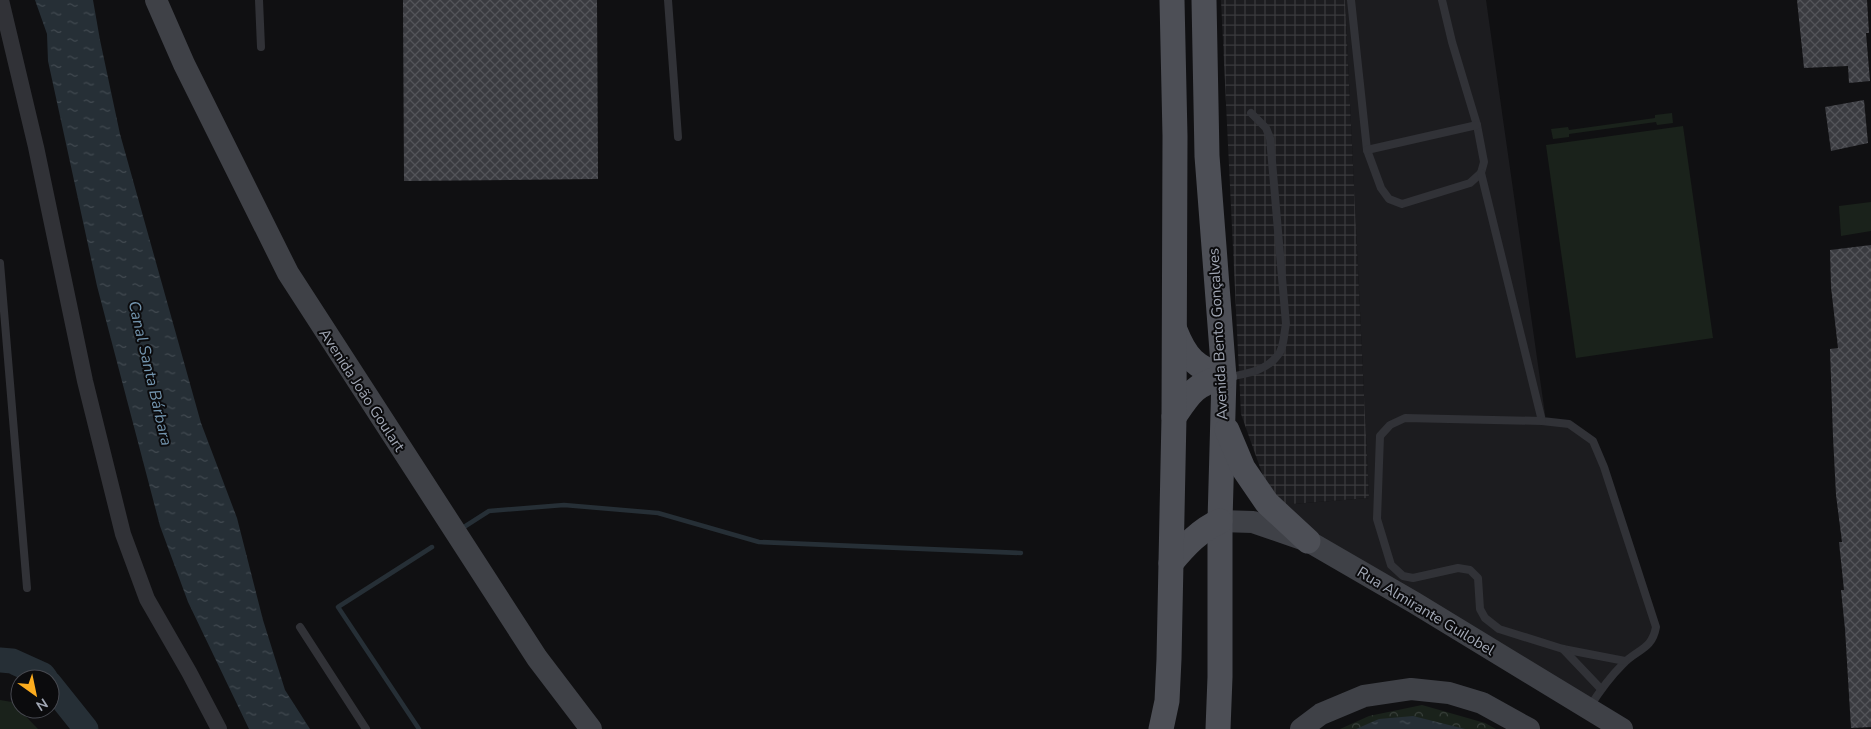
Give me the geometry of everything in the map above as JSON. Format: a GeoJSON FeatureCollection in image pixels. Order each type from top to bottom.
{"type":"FeatureCollection","features":[{"type":"Feature","properties":{"kind":"main road"},"geometry":{"type":"LineString","coordinates":[[142,0],[168,30]]}},
{"type":"Feature","properties":{"kind":"main road"},"geometry":{"type":"LineString","coordinates":[[151,0],[168,30]]}},
{"type":"Feature","properties":{"kind":"main road"},"geometry":{"type":"LineString","coordinates":[[156,0],[168,30]]}},
{"type":"Feature","properties":{"kind":"main road"},"geometry":{"type":"LineString","coordinates":[[168,0],[184,64]]}},
{"type":"Feature","properties":{"kind":"main road"},"geometry":{"type":"LineString","coordinates":[[1162,729],[1167,701],[1169,658],[1174,417],[1175,136],[1172,0]]}},
{"type":"Feature","properties":{"kind":"main road","name":"Avenida Bento Gonçalves"},"geometry":{"type":"LineString","coordinates":[[1204,0],[1207,156],[1224,377],[1220,521],[1218,729]]}},
{"type":"Feature","properties":{"kind":"main road","name":"Avenida João Goulart"},"geometry":{"type":"LineString","coordinates":[[168,30],[288,273],[531,650],[590,729]]}},
{"type":"Feature","properties":{"kind":"main road"},"geometry":{"type":"LineString","coordinates":[[1174,327],[1183,349],[1194,363],[1224,377]]}},
{"type":"Feature","properties":{"kind":"main road"},"geometry":{"type":"LineString","coordinates":[[1174,417],[1195,389],[1207,381],[1224,377]]}},
{"type":"Feature","properties":{"kind":"main road"},"geometry":{"type":"LineString","coordinates":[[1224,423],[1243,468],[1267,503],[1308,541]]}},
{"type":"Feature","properties":{"kind":"main road"},"geometry":{"type":"LineString","coordinates":[[1171,563],[1182,549],[1208,526],[1220,521]]}},
{"type":"Feature","properties":{"kind":"main road","name":"Rua Almirante Guilobel"},"geometry":{"type":"LineString","coordinates":[[1220,521],[1254,522],[1308,541],[1415,603],[1622,729]]}},
{"type":"Feature","properties":{"kind":"main road"},"geometry":{"type":"LineString","coordinates":[[1301,729],[1321,714],[1364,696],[1412,689],[1449,693],[1482,703],[1529,729]]}},
{"type":"Feature","properties":{"kind":"street"},"geometry":{"type":"LineString","coordinates":[[1,0],[36,147],[85,381],[122,534],[147,599],[219,729]]}},
{"type":"Feature","properties":{"kind":"lane"},"geometry":{"type":"LineString","coordinates":[[259,0],[261,47]]}},
{"type":"Feature","properties":{"kind":"lane"},"geometry":{"type":"LineString","coordinates":[[668,0],[678,137]]}},
{"type":"Feature","properties":{"kind":"lane"},"geometry":{"type":"LineString","coordinates":[[1351,0],[1367,150],[1380,188],[1389,199],[1402,204],[1470,183],[1482,173]]}},
{"type":"Feature","properties":{"kind":"lane"},"geometry":{"type":"LineString","coordinates":[[1442,0],[1452,42],[1478,125],[1484,162],[1482,173],[1542,421]]}},
{"type":"Feature","properties":{"kind":"lane"},"geometry":{"type":"LineString","coordinates":[[1224,377],[1248,374],[1270,364],[1281,350],[1286,324],[1270,138],[1266,128],[1251,113]]}},
{"type":"Feature","properties":{"kind":"lane"},"geometry":{"type":"LineString","coordinates":[[1367,150],[1478,125]]}},
{"type":"Feature","properties":{"kind":"lane"},"geometry":{"type":"LineString","coordinates":[[0,263],[27,588]]}},
{"type":"Feature","properties":{"kind":"lane"},"geometry":{"type":"LineString","coordinates":[[1589,709],[1601,689],[1625,661],[1648,646],[1654,637],[1656,627],[1604,467],[1593,441],[1570,424],[1542,421],[1405,418],[1390,425],[1380,436],[1377,519],[1392,565],[1403,576],[1413,578],[1458,568],[1470,570],[1478,578],[1480,608],[1485,618],[1499,629],[1563,649],[1625,661]]}},
{"type":"Feature","properties":{"kind":"lane"},"geometry":{"type":"LineString","coordinates":[[300,627],[366,729]]}},
{"type":"Feature","properties":{"kind":"lane"},"geometry":{"type":"LineString","coordinates":[[1563,649],[1601,689]]}},
{"type":"Feature","properties":{"kind":"shaded area"},"geometry":{"type":"Polygon","coordinates":[[[1221,0],[1345,0],[1369,498],[1279,505],[1267,487],[1241,414],[1221,0]]]}},
{"type":"Feature","properties":{"kind":"shaded area"},"geometry":{"type":"Polygon","coordinates":[[[1345,0],[1486,0],[1546,421],[1569,424],[1593,441],[1656,627],[1654,637],[1625,661],[1591,705],[1314,538],[1279,505],[1369,498],[1345,0]]]}},
{"type":"Feature","properties":{"kind":"green space"},"geometry":{"type":"Polygon","coordinates":[[[1672,113],[1673,123],[1657,125],[1656,122],[1569,134],[1569,137],[1553,139],[1551,129],[1568,127],[1569,130],[1655,118],[1655,115],[1672,113]]]}},
{"type":"Feature","properties":{"kind":"green space"},"geometry":{"type":"Polygon","coordinates":[[[1683,126],[1713,338],[1576,358],[1546,145],[1683,126]]]}},
{"type":"Feature","properties":{"kind":"green space"},"geometry":{"type":"Polygon","coordinates":[[[1871,202],[1871,231],[1841,236],[1839,206],[1871,202]]]}},
{"type":"Feature","properties":{"kind":"green space"},"geometry":{"type":"Polygon","coordinates":[[[0,700],[10,702],[10,719],[28,719],[38,729],[0,729],[0,700]]]}},
{"type":"Feature","properties":{"kind":"green space"},"geometry":{"type":"Polygon","coordinates":[[[1422,705],[1485,723],[1496,729],[1340,729],[1369,716],[1422,705]]]}},
{"type":"Feature","properties":{"kind":"water","name":"Canal Santa Bárbara"},"geometry":{"type":"Polygon","coordinates":[[[35,0],[93,0],[120,134],[201,423],[237,518],[263,620],[285,690],[310,729],[249,729],[188,602],[160,526],[97,286],[48,61],[47,34],[35,0]]]}},
{"type":"Feature","properties":{"kind":"water"},"geometry":{"type":"Polygon","coordinates":[[[1413,716],[1465,729],[1356,729],[1379,719],[1413,716]]]}},
{"type":"Feature","properties":{"kind":"building"},"geometry":{"type":"Polygon","coordinates":[[[403,0],[597,0],[598,179],[404,181],[403,0]]]}},
{"type":"Feature","properties":{"kind":"building"},"geometry":{"type":"Polygon","coordinates":[[[1797,0],[1867,0],[1869,33],[1866,33],[1870,81],[1849,83],[1848,66],[1804,68],[1797,0]]]}},
{"type":"Feature","properties":{"kind":"building"},"geometry":{"type":"Polygon","coordinates":[[[1864,100],[1868,143],[1831,151],[1825,107],[1864,100]]]}},
{"type":"Feature","properties":{"kind":"building"},"geometry":{"type":"Polygon","coordinates":[[[1871,245],[1871,727],[1851,728],[1841,590],[1844,590],[1839,542],[1842,542],[1836,495],[1833,437],[1830,349],[1838,348],[1831,287],[1830,250],[1871,245]]]}},
{"type":"Feature","properties":{"kind":"waterway"},"geometry":{"type":"LineString","coordinates":[[464,527],[489,511],[564,505],[658,513],[759,542],[1021,553]]}},
{"type":"Feature","properties":{"kind":"waterway"},"geometry":{"type":"LineString","coordinates":[[419,729],[338,607],[432,547]]}},
{"type":"Feature","properties":{"kind":"waterway"},"geometry":{"type":"LineString","coordinates":[[0,660],[12,661],[30,669]]}},
{"type":"Feature","properties":{"kind":"waterway"},"geometry":{"type":"LineString","coordinates":[[60,696],[86,729]]}}]}
